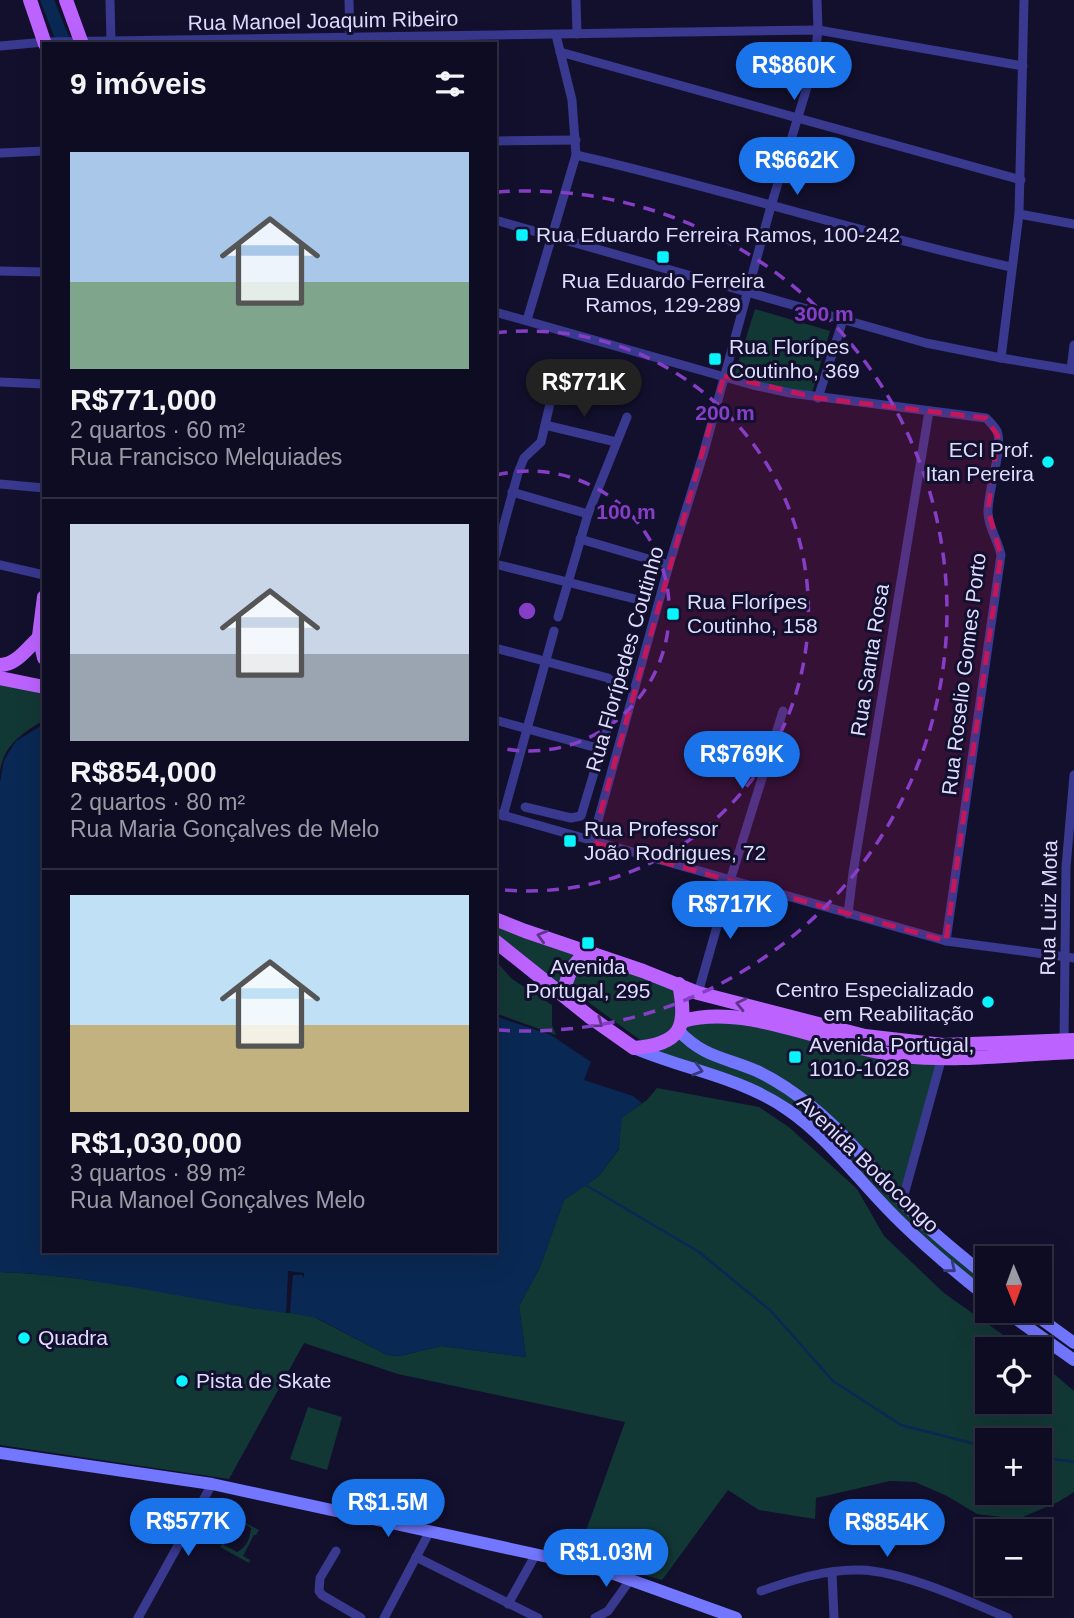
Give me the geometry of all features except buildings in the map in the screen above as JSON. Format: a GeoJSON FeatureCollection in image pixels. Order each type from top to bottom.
{"type":"FeatureCollection","features":[{"type":"Feature","properties":{"kind":"main road"},"geometry":{"type":"LineString","coordinates":[[30,0],[47,42]]}},
{"type":"Feature","properties":{"kind":"main road"},"geometry":{"type":"LineString","coordinates":[[66,0],[80,42]]}},
{"type":"Feature","properties":{"kind":"main road"},"geometry":{"type":"LineString","coordinates":[[0,665],[5,665],[42,644]]}},
{"type":"Feature","properties":{"kind":"main road"},"geometry":{"type":"LineString","coordinates":[[0,678],[39,686]]}},
{"type":"Feature","properties":{"kind":"main road"},"geometry":{"type":"LineString","coordinates":[[497,920],[589,951],[698,993],[887,1040],[943,1045],[1071,1044]]}},
{"type":"Feature","properties":{"kind":"main road"},"geometry":{"type":"LineString","coordinates":[[497,943],[634,1048],[661,1044],[680,1026],[706,1016],[741,1019],[890,1054],[943,1057],[1071,1044]]}},
{"type":"Feature","properties":{"kind":"main road"},"geometry":{"type":"LineString","coordinates":[[563,995],[571,970],[589,951]]}},
{"type":"Feature","properties":{"kind":"main road"},"geometry":{"type":"LineString","coordinates":[[679,984],[684,1006],[680,1026]]}},
{"type":"Feature","properties":{"kind":"street"},"geometry":{"type":"LineString","coordinates":[[110,0],[111,42]]}},
{"type":"Feature","properties":{"kind":"street"},"geometry":{"type":"LineString","coordinates":[[349,0],[350,41]]}},
{"type":"Feature","properties":{"kind":"street"},"geometry":{"type":"LineString","coordinates":[[576,0],[577,34]]}},
{"type":"Feature","properties":{"kind":"street","name":"Rua Florípedes Coutinho"},"geometry":{"type":"LineString","coordinates":[[592,842],[771,206],[814,64],[818,30],[817,0]]}},
{"type":"Feature","properties":{"kind":"street"},"geometry":{"type":"LineString","coordinates":[[1001,359],[1019,214],[1024,0]]}},
{"type":"Feature","properties":{"kind":"street","name":"Rua Manoel Joaquim Ribeiro"},"geometry":{"type":"LineString","coordinates":[[111,42],[350,41],[818,30],[1023,66]]}},
{"type":"Feature","properties":{"kind":"street"},"geometry":{"type":"LineString","coordinates":[[527,320],[576,155],[572,100],[555,35]]}},
{"type":"Feature","properties":{"kind":"street"},"geometry":{"type":"LineString","coordinates":[[0,46],[42,43]]}},
{"type":"Feature","properties":{"kind":"street"},"geometry":{"type":"LineString","coordinates":[[560,52],[1021,180]]}},
{"type":"Feature","properties":{"kind":"street"},"geometry":{"type":"LineString","coordinates":[[497,141],[576,140]]}},
{"type":"Feature","properties":{"kind":"street"},"geometry":{"type":"LineString","coordinates":[[0,153],[42,151]]}},
{"type":"Feature","properties":{"kind":"street"},"geometry":{"type":"LineString","coordinates":[[576,155],[1011,267]]}},
{"type":"Feature","properties":{"kind":"street"},"geometry":{"type":"LineString","coordinates":[[1019,214],[1074,224]]}},
{"type":"Feature","properties":{"kind":"street"},"geometry":{"type":"LineString","coordinates":[[497,221],[944,347],[1001,359],[1073,369],[1074,345]]}},
{"type":"Feature","properties":{"kind":"street"},"geometry":{"type":"LineString","coordinates":[[0,271],[42,272]]}},
{"type":"Feature","properties":{"kind":"street"},"geometry":{"type":"LineString","coordinates":[[497,312],[753,385],[818,398],[929,411]]}},
{"type":"Feature","properties":{"kind":"street"},"geometry":{"type":"LineString","coordinates":[[818,398],[843,320]]}},
{"type":"Feature","properties":{"kind":"street"},"geometry":{"type":"LineString","coordinates":[[0,382],[42,384]]}},
{"type":"Feature","properties":{"kind":"street"},"geometry":{"type":"LineString","coordinates":[[497,549],[524,458],[541,442],[552,395]]}},
{"type":"Feature","properties":{"kind":"street","name":"Rua Roselio Gomes Porto"},"geometry":{"type":"LineString","coordinates":[[929,411],[986,418],[996,429],[998,436],[988,510],[992,533],[1001,555],[946,941]]}},
{"type":"Feature","properties":{"kind":"street","name":"Rua Santa Rosa"},"geometry":{"type":"LineString","coordinates":[[848,914],[929,411]]}},
{"type":"Feature","properties":{"kind":"street"},"geometry":{"type":"LineString","coordinates":[[558,617],[588,514],[626,417]]}},
{"type":"Feature","properties":{"kind":"street"},"geometry":{"type":"LineString","coordinates":[[545,425],[617,442]]}},
{"type":"Feature","properties":{"kind":"street"},"geometry":{"type":"LineString","coordinates":[[0,484],[42,488]]}},
{"type":"Feature","properties":{"kind":"street"},"geometry":{"type":"LineString","coordinates":[[512,492],[588,514]]}},
{"type":"Feature","properties":{"kind":"street"},"geometry":{"type":"LineString","coordinates":[[580,540],[669,565]]}},
{"type":"Feature","properties":{"kind":"street"},"geometry":{"type":"LineString","coordinates":[[0,565],[42,575]]}},
{"type":"Feature","properties":{"kind":"street"},"geometry":{"type":"LineString","coordinates":[[497,565],[639,600]]}},
{"type":"Feature","properties":{"kind":"street"},"geometry":{"type":"LineString","coordinates":[[554,631],[528,729],[499,815],[946,941],[1070,957]]}},
{"type":"Feature","properties":{"kind":"street"},"geometry":{"type":"LineString","coordinates":[[497,649],[608,678],[614,682],[617,700],[581,816],[571,818],[525,807]]}},
{"type":"Feature","properties":{"kind":"street"},"geometry":{"type":"LineString","coordinates":[[698,993],[783,711]]}},
{"type":"Feature","properties":{"kind":"street"},"geometry":{"type":"LineString","coordinates":[[497,721],[601,749]]}},
{"type":"Feature","properties":{"kind":"street","name":"Rua Luiz Mota"},"geometry":{"type":"LineString","coordinates":[[1071,1044],[1066,867],[1074,775]]}},
{"type":"Feature","properties":{"kind":"street","name":"Avenida Bodocongo"},"geometry":{"type":"LineString","coordinates":[[680,1026],[690,1043],[703,1052],[757,1072],[811,1106],[855,1146],[926,1226],[975,1267]]}},
{"type":"Feature","properties":{"kind":"street","name":"Avenida Bodocongo"},"geometry":{"type":"LineString","coordinates":[[634,1048],[661,1060],[739,1083],[789,1110],[817,1135],[922,1244],[975,1287]]}},
{"type":"Feature","properties":{"kind":"street"},"geometry":{"type":"LineString","coordinates":[[902,1202],[943,1057]]}},
{"type":"Feature","properties":{"kind":"street"},"geometry":{"type":"LineString","coordinates":[[1022,1323],[1074,1360]]}},
{"type":"Feature","properties":{"kind":"street"},"geometry":{"type":"LineString","coordinates":[[1046,1323],[1074,1343]]}},
{"type":"Feature","properties":{"kind":"street"},"geometry":{"type":"LineString","coordinates":[[0,1453],[212,1484],[536,1554],[585,1565],[736,1618]]}},
{"type":"Feature","properties":{"kind":"street"},"geometry":{"type":"LineString","coordinates":[[138,1618],[212,1484]]}},
{"type":"Feature","properties":{"kind":"street"},"geometry":{"type":"LineString","coordinates":[[398,1618],[386,1615],[430,1531]]}},
{"type":"Feature","properties":{"kind":"street"},"geometry":{"type":"LineString","coordinates":[[336,1551],[320,1578],[319,1591],[361,1618]]}},
{"type":"Feature","properties":{"kind":"street"},"geometry":{"type":"LineString","coordinates":[[508,1604],[536,1554]]}},
{"type":"Feature","properties":{"kind":"street"},"geometry":{"type":"LineString","coordinates":[[416,1557],[538,1618]]}},
{"type":"Feature","properties":{"kind":"street"},"geometry":{"type":"LineString","coordinates":[[761,1591],[811,1575],[859,1570],[881,1573],[982,1605],[1009,1618]]}},
{"type":"Feature","properties":{"kind":"street"},"geometry":{"type":"LineString","coordinates":[[832,1572],[834,1618]]}},
{"type":"Feature","properties":{"kind":"street"},"geometry":{"type":"LineString","coordinates":[[594,1618],[608,1611],[631,1580]]}},
{"type":"Feature","properties":{"kind":"highlighted area"},"geometry":{"type":"Polygon","coordinates":[[[724,376],[818,398],[986,418],[998,436],[988,510],[1001,555],[946,941],[592,842],[724,376]]]}},
{"type":"Feature","properties":{"kind":"green space"},"geometry":{"type":"Polygon","coordinates":[[[755,309],[830,331],[811,396],[734,376],[755,309]]]}},
{"type":"Feature","properties":{"kind":"green space"},"geometry":{"type":"Polygon","coordinates":[[[0,682],[42,694],[42,721],[10,746],[0,771],[0,682]]]}},
{"type":"Feature","properties":{"kind":"green space"},"geometry":{"type":"Polygon","coordinates":[[[497,923],[582,954],[562,989],[497,940],[497,923]]]}},
{"type":"Feature","properties":{"kind":"green space"},"geometry":{"type":"Polygon","coordinates":[[[594,959],[674,989],[680,1010],[670,1033],[643,1042],[570,989],[583,961],[594,959]]]}},
{"type":"Feature","properties":{"kind":"green space"},"geometry":{"type":"Polygon","coordinates":[[[497,962],[512,979],[552,1005],[552,1025],[556,1035],[497,1014],[497,962]]]}},
{"type":"Feature","properties":{"kind":"green space"},"geometry":{"type":"Polygon","coordinates":[[[721,1020],[938,1061],[902,1194],[808,1100],[705,1050],[682,1030],[694,1021],[721,1020]]]}},
{"type":"Feature","properties":{"kind":"green space"},"geometry":{"type":"Polygon","coordinates":[[[679,1038],[754,1074],[799,1101],[975,1270],[975,1283],[922,1239],[793,1109],[657,1052],[679,1038]]]}},
{"type":"Feature","properties":{"kind":"green space"},"geometry":{"type":"Polygon","coordinates":[[[657,1088],[759,1107],[790,1128],[857,1189],[884,1236],[944,1293],[975,1315],[975,1323],[986,1323],[1006,1337],[975,1337],[975,1414],[1052,1414],[1052,1372],[1074,1391],[1074,1492],[1052,1505],[1052,1428],[975,1428],[975,1505],[1051,1505],[1018,1519],[977,1514],[947,1496],[915,1482],[890,1481],[816,1498],[815,1519],[759,1510],[728,1490],[662,1580],[577,1556],[625,1422],[398,1374],[304,1343],[229,1479],[0,1445],[0,1272],[97,1281],[257,1309],[288,1271],[304,1273],[316,1318],[387,1355],[400,1356],[441,1346],[526,1357],[519,1306],[540,1267],[564,1200],[599,1176],[619,1149],[621,1118],[647,1100],[657,1088]]]}},
{"type":"Feature","properties":{"kind":"green space"},"geometry":{"type":"Polygon","coordinates":[[[308,1407],[342,1417],[327,1470],[290,1459],[308,1407]]]}},
{"type":"Feature","properties":{"kind":"green space"},"geometry":{"type":"Polygon","coordinates":[[[238,1519],[259,1530],[243,1556],[250,1560],[249,1563],[220,1547],[224,1541],[224,1545],[237,1552],[246,1545],[251,1528],[238,1519]]]}},
{"type":"Feature","properties":{"kind":"water"},"geometry":{"type":"Polygon","coordinates":[[[40,0],[54,0],[71,42],[56,42],[40,0]]]}},
{"type":"Feature","properties":{"kind":"water"},"geometry":{"type":"Polygon","coordinates":[[[42,725],[42,1253],[497,1253],[497,1017],[551,1035],[591,1062],[584,1080],[633,1096],[642,1103],[622,1118],[619,1148],[599,1176],[564,1200],[540,1267],[519,1306],[526,1357],[441,1346],[400,1356],[387,1355],[317,1318],[290,1313],[293,1275],[304,1273],[288,1272],[286,1313],[108,1283],[0,1272],[0,783],[4,760],[16,741],[42,725]]]}},
{"type":"Feature","properties":{"kind":"pier"},"geometry":{"type":"Polygon","coordinates":[[[288,1271],[304,1273],[304,1278],[302,1275],[293,1275],[290,1313],[286,1313],[288,1271]]]}},
{"type":"Feature","properties":{"kind":"waterway"},"geometry":{"type":"LineString","coordinates":[[584,1184],[699,1252],[771,1311],[833,1381],[901,1425],[975,1444]]}},
{"type":"Feature","properties":{"kind":"waterway"},"geometry":{"type":"LineString","coordinates":[[1052,1459],[1074,1462]]}},
{"type":"Feature","properties":{"kind":"place","name":"Rua Eduardo Ferreira Ramos, 100-242"},"geometry":{"type":"Point","coordinates":[522,235]}},
{"type":"Feature","properties":{"kind":"place","name":"Rua Eduardo Ferreira Ramos, 129-289"},"geometry":{"type":"Point","coordinates":[663,257]}},
{"type":"Feature","properties":{"kind":"place","name":"Rua Florípes Coutinho, 369"},"geometry":{"type":"Point","coordinates":[715,359]}},
{"type":"Feature","properties":{"kind":"place","name":"ECI Prof. Itan Pereira"},"geometry":{"type":"Point","coordinates":[1048,462]}},
{"type":"Feature","properties":{"kind":"place","name":"Rua Florípes Coutinho, 158"},"geometry":{"type":"Point","coordinates":[673,614]}},
{"type":"Feature","properties":{"kind":"place","name":"Rua Professor João Rodrigues, 72"},"geometry":{"type":"Point","coordinates":[570,841]}},
{"type":"Feature","properties":{"kind":"place","name":"Avenida Portugal, 295"},"geometry":{"type":"Point","coordinates":[588,943]}},
{"type":"Feature","properties":{"kind":"place","name":"Centro Especializado em Reabilitação"},"geometry":{"type":"Point","coordinates":[988,1002]}},
{"type":"Feature","properties":{"kind":"place","name":"Avenida Portugal, 1010-1028"},"geometry":{"type":"Point","coordinates":[795,1057]}},
{"type":"Feature","properties":{"kind":"place","name":"Quadra"},"geometry":{"type":"Point","coordinates":[24,1338]}},
{"type":"Feature","properties":{"kind":"place","name":"Pista de Skate"},"geometry":{"type":"Point","coordinates":[182,1381]}}]}
